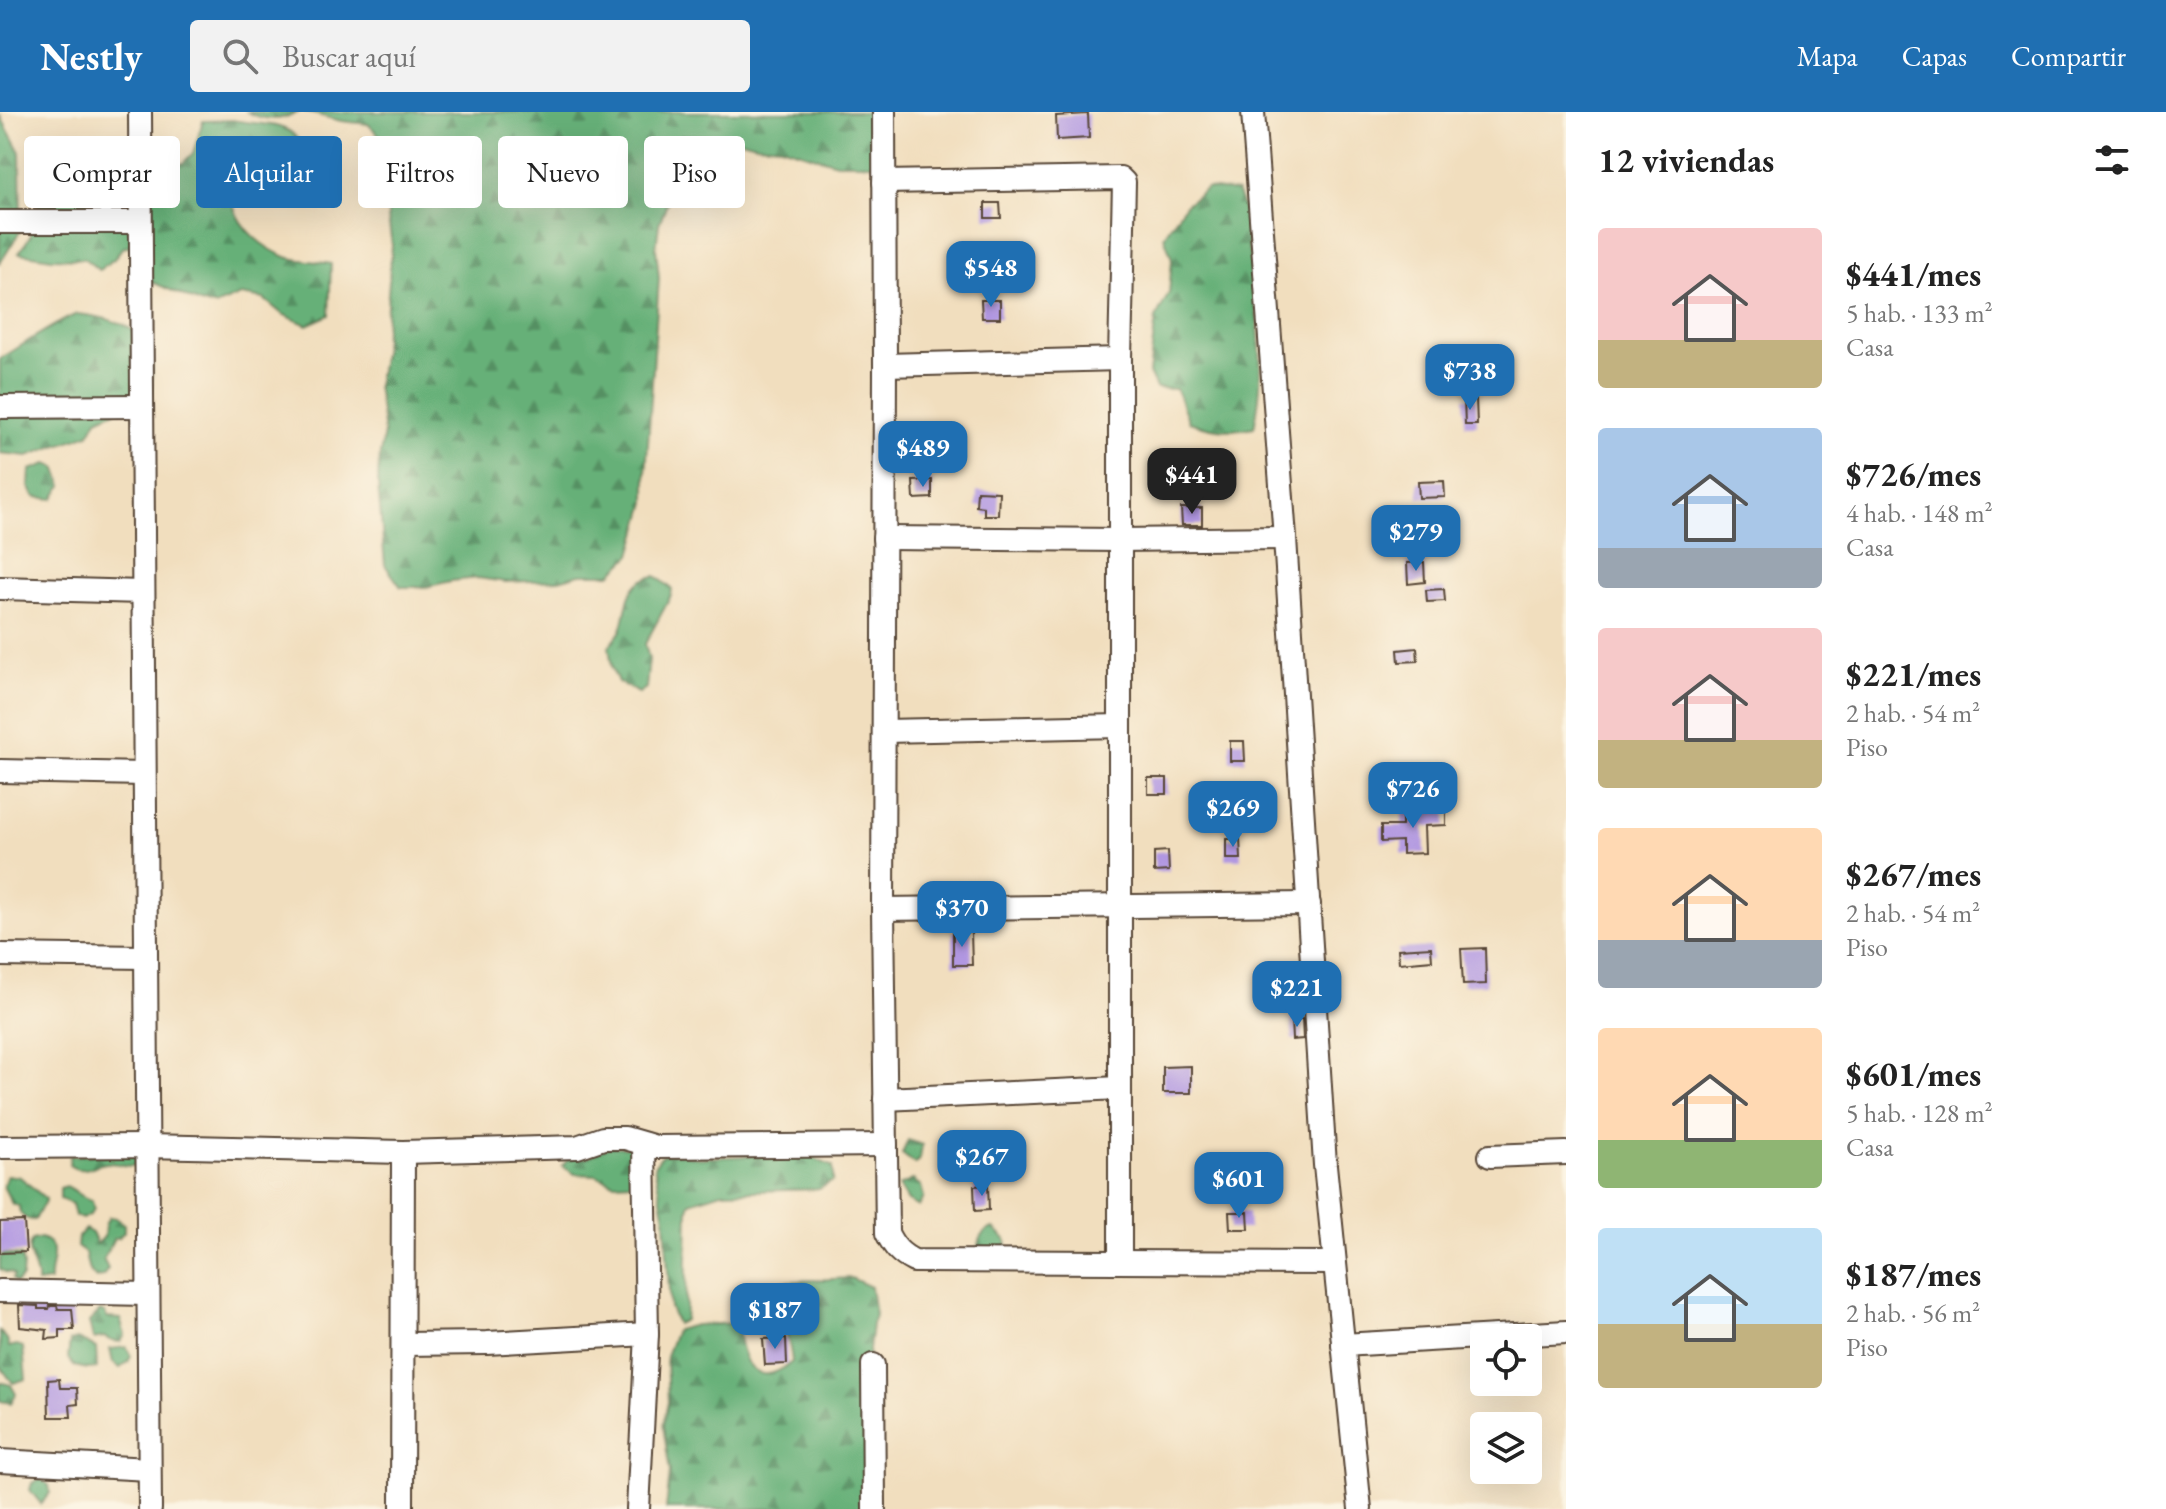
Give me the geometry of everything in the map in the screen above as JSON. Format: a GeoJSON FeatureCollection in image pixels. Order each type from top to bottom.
{"type":"FeatureCollection","features":[{"type":"Feature","properties":{"kind":"street"},"geometry":{"type":"LineString","coordinates":[[140,112],[150,1509]]}},
{"type":"Feature","properties":{"kind":"street"},"geometry":{"type":"LineString","coordinates":[[884,112],[883,909],[887,1233],[894,1247],[914,1261],[1334,1263]]}},
{"type":"Feature","properties":{"kind":"street"},"geometry":{"type":"LineString","coordinates":[[1253,112],[1285,538],[1325,1165],[1360,1509]]}},
{"type":"Feature","properties":{"kind":"street"},"geometry":{"type":"LineString","coordinates":[[884,182],[1122,179],[1124,184],[1120,359],[1120,1262]]}},
{"type":"Feature","properties":{"kind":"street"},"geometry":{"type":"LineString","coordinates":[[0,222],[140,222]]}},
{"type":"Feature","properties":{"kind":"street"},"geometry":{"type":"LineString","coordinates":[[885,365],[1120,359]]}},
{"type":"Feature","properties":{"kind":"street"},"geometry":{"type":"LineString","coordinates":[[0,407],[141,406]]}},
{"type":"Feature","properties":{"kind":"street"},"geometry":{"type":"LineString","coordinates":[[884,538],[1285,538]]}},
{"type":"Feature","properties":{"kind":"street"},"geometry":{"type":"LineString","coordinates":[[0,588],[142,592]]}},
{"type":"Feature","properties":{"kind":"street"},"geometry":{"type":"LineString","coordinates":[[884,731],[1120,726]]}},
{"type":"Feature","properties":{"kind":"street"},"geometry":{"type":"LineString","coordinates":[[0,771],[144,774]]}},
{"type":"Feature","properties":{"kind":"street"},"geometry":{"type":"LineString","coordinates":[[883,909],[1309,904]]}},
{"type":"Feature","properties":{"kind":"street"},"geometry":{"type":"LineString","coordinates":[[0,955],[145,957]]}},
{"type":"Feature","properties":{"kind":"street"},"geometry":{"type":"LineString","coordinates":[[885,1099],[1120,1088]]}},
{"type":"Feature","properties":{"kind":"street"},"geometry":{"type":"LineString","coordinates":[[0,1147],[146,1146],[403,1152],[577,1147],[603,1138],[625,1138],[656,1147],[886,1145]]}},
{"type":"Feature","properties":{"kind":"street"},"geometry":{"type":"LineString","coordinates":[[638,1509],[647,1334],[644,1144]]}},
{"type":"Feature","properties":{"kind":"street"},"geometry":{"type":"LineString","coordinates":[[402,1509],[403,1152]]}},
{"type":"Feature","properties":{"kind":"street"},"geometry":{"type":"LineString","coordinates":[[1490,1156],[1566,1153]]}},
{"type":"Feature","properties":{"kind":"street"},"geometry":{"type":"LineString","coordinates":[[0,1291],[147,1294]]}},
{"type":"Feature","properties":{"kind":"street"},"geometry":{"type":"LineString","coordinates":[[1343,1345],[1566,1332]]}},
{"type":"Feature","properties":{"kind":"street"},"geometry":{"type":"LineString","coordinates":[[403,1344],[487,1343],[647,1334]]}},
{"type":"Feature","properties":{"kind":"street"},"geometry":{"type":"LineString","coordinates":[[873,1365],[874,1509]]}},
{"type":"Feature","properties":{"kind":"street"},"geometry":{"type":"LineString","coordinates":[[0,1461],[149,1469]]}},
{"type":"Feature","properties":{"kind":"green space"},"geometry":{"type":"Polygon","coordinates":[[[247,112],[299,112],[273,119],[247,112]]]}},
{"type":"Feature","properties":{"kind":"green space"},"geometry":{"type":"Polygon","coordinates":[[[305,112],[879,112],[877,165],[836,163],[781,146],[745,141],[745,136],[644,136],[644,208],[665,208],[659,224],[656,248],[659,278],[646,502],[631,555],[611,574],[505,582],[478,578],[426,587],[401,587],[385,565],[378,485],[384,433],[377,385],[383,354],[392,245],[388,208],[482,208],[482,136],[380,136],[368,124],[305,112]]]}},
{"type":"Feature","properties":{"kind":"green space"},"geometry":{"type":"Polygon","coordinates":[[[0,115],[20,152],[21,230],[0,263],[0,115]]]}},
{"type":"Feature","properties":{"kind":"green space"},"geometry":{"type":"Polygon","coordinates":[[[233,120],[271,125],[286,129],[295,136],[198,136],[203,121],[233,120]]]}},
{"type":"Feature","properties":{"kind":"green space"},"geometry":{"type":"Polygon","coordinates":[[[196,143],[196,208],[234,208],[247,230],[277,253],[331,264],[329,315],[307,325],[282,314],[264,299],[241,295],[215,306],[200,303],[152,282],[148,252],[135,245],[122,248],[114,259],[99,270],[85,259],[19,253],[31,235],[33,213],[37,208],[180,208],[180,164],[193,153],[196,143]]]}},
{"type":"Feature","properties":{"kind":"green space"},"geometry":{"type":"Polygon","coordinates":[[[1207,188],[1237,192],[1244,214],[1260,362],[1254,427],[1246,429],[1205,427],[1189,422],[1176,389],[1156,388],[1149,373],[1156,318],[1169,293],[1172,259],[1164,236],[1185,205],[1207,188]]]}},
{"type":"Feature","properties":{"kind":"green space"},"geometry":{"type":"Polygon","coordinates":[[[77,314],[116,322],[141,337],[150,349],[151,395],[97,419],[89,434],[28,456],[0,453],[0,359],[77,314]]]}},
{"type":"Feature","properties":{"kind":"green space"},"geometry":{"type":"Polygon","coordinates":[[[47,464],[56,467],[63,485],[53,499],[35,497],[29,487],[30,470],[47,464]]]}},
{"type":"Feature","properties":{"kind":"green space"},"geometry":{"type":"Polygon","coordinates":[[[656,576],[672,589],[671,596],[645,644],[649,659],[646,688],[639,693],[618,682],[612,668],[609,646],[621,630],[633,589],[638,583],[656,576]]]}},
{"type":"Feature","properties":{"kind":"green space"},"geometry":{"type":"Polygon","coordinates":[[[908,1140],[922,1145],[920,1159],[915,1164],[902,1154],[908,1140]]]}},
{"type":"Feature","properties":{"kind":"green space"},"geometry":{"type":"Polygon","coordinates":[[[609,1147],[629,1147],[643,1166],[633,1182],[614,1183],[596,1175],[575,1174],[562,1166],[571,1156],[586,1158],[609,1147]]]}},
{"type":"Feature","properties":{"kind":"green space"},"geometry":{"type":"Polygon","coordinates":[[[135,1153],[133,1166],[106,1163],[83,1169],[69,1165],[70,1156],[135,1153]]]}},
{"type":"Feature","properties":{"kind":"green space"},"geometry":{"type":"Polygon","coordinates":[[[805,1154],[833,1167],[833,1181],[819,1189],[722,1192],[690,1202],[685,1320],[677,1324],[670,1308],[665,1218],[654,1166],[662,1155],[699,1158],[805,1154]]]}},
{"type":"Feature","properties":{"kind":"green space"},"geometry":{"type":"Polygon","coordinates":[[[7,1175],[20,1177],[46,1199],[35,1220],[24,1217],[19,1206],[12,1204],[3,1186],[7,1175]]]}},
{"type":"Feature","properties":{"kind":"green space"},"geometry":{"type":"Polygon","coordinates":[[[913,1180],[921,1186],[924,1197],[919,1207],[908,1201],[899,1186],[913,1180]]]}},
{"type":"Feature","properties":{"kind":"green space"},"geometry":{"type":"Polygon","coordinates":[[[66,1186],[92,1200],[94,1209],[90,1215],[82,1219],[75,1216],[72,1204],[60,1199],[60,1188],[66,1186]]]}},
{"type":"Feature","properties":{"kind":"green space"},"geometry":{"type":"Polygon","coordinates":[[[109,1217],[124,1224],[124,1232],[114,1238],[103,1259],[108,1269],[103,1276],[96,1278],[87,1264],[85,1253],[77,1247],[78,1237],[85,1229],[92,1233],[97,1244],[104,1237],[109,1217]]]}},
{"type":"Feature","properties":{"kind":"green space"},"geometry":{"type":"Polygon","coordinates":[[[993,1228],[1006,1240],[1009,1256],[978,1260],[979,1240],[993,1228]]]}},
{"type":"Feature","properties":{"kind":"green space"},"geometry":{"type":"Polygon","coordinates":[[[41,1238],[48,1241],[53,1256],[50,1281],[37,1283],[29,1251],[32,1240],[41,1238]]]}},
{"type":"Feature","properties":{"kind":"green space"},"geometry":{"type":"Polygon","coordinates":[[[3,1254],[21,1256],[22,1277],[16,1283],[11,1273],[0,1269],[3,1254]]]}},
{"type":"Feature","properties":{"kind":"green space"},"geometry":{"type":"Polygon","coordinates":[[[851,1278],[871,1287],[875,1315],[866,1376],[874,1509],[666,1509],[670,1472],[663,1425],[668,1402],[666,1356],[676,1330],[695,1325],[738,1323],[742,1349],[751,1368],[767,1374],[779,1371],[792,1362],[779,1303],[778,1282],[851,1278]]]}},
{"type":"Feature","properties":{"kind":"green space"},"geometry":{"type":"Polygon","coordinates":[[[100,1311],[107,1318],[120,1319],[125,1335],[121,1342],[104,1337],[93,1339],[89,1322],[100,1311]]]}},
{"type":"Feature","properties":{"kind":"green space"},"geometry":{"type":"Polygon","coordinates":[[[0,1332],[7,1339],[9,1347],[23,1347],[26,1379],[13,1383],[0,1366],[0,1332]]]}},
{"type":"Feature","properties":{"kind":"green space"},"geometry":{"type":"Polygon","coordinates":[[[77,1339],[96,1348],[97,1368],[74,1366],[68,1358],[70,1341],[77,1339]]]}},
{"type":"Feature","properties":{"kind":"green space"},"geometry":{"type":"Polygon","coordinates":[[[126,1347],[131,1356],[120,1368],[113,1363],[110,1349],[126,1347]]]}},
{"type":"Feature","properties":{"kind":"green space"},"geometry":{"type":"Polygon","coordinates":[[[0,1382],[11,1385],[16,1394],[11,1403],[0,1401],[0,1382]]]}},
{"type":"Feature","properties":{"kind":"green space"},"geometry":{"type":"Polygon","coordinates":[[[40,1479],[49,1485],[50,1493],[41,1504],[30,1490],[32,1483],[40,1479]]]}},
{"type":"Feature","properties":{"kind":"building"},"geometry":{"type":"Polygon","coordinates":[[[1088,114],[1089,138],[1057,140],[1056,116],[1088,114]]]}},
{"type":"Feature","properties":{"kind":"building"},"geometry":{"type":"Polygon","coordinates":[[[985,203],[1000,203],[1001,218],[985,218],[985,203]]]}},
{"type":"Feature","properties":{"kind":"building"},"geometry":{"type":"Polygon","coordinates":[[[1008,253],[1030,253],[1030,273],[975,276],[975,261],[1008,261],[1008,253]]]}},
{"type":"Feature","properties":{"kind":"building"},"geometry":{"type":"Polygon","coordinates":[[[981,300],[1000,300],[1000,318],[982,318],[981,300]]]}},
{"type":"Feature","properties":{"kind":"building"},"geometry":{"type":"Polygon","coordinates":[[[1464,398],[1476,398],[1477,425],[1465,425],[1464,398]]]}},
{"type":"Feature","properties":{"kind":"building"},"geometry":{"type":"Polygon","coordinates":[[[954,446],[955,466],[926,466],[926,447],[954,446]]]}},
{"type":"Feature","properties":{"kind":"building"},"geometry":{"type":"Polygon","coordinates":[[[932,480],[932,498],[914,499],[913,481],[932,480]]]}},
{"type":"Feature","properties":{"kind":"building"},"geometry":{"type":"Polygon","coordinates":[[[1444,481],[1445,497],[1419,498],[1418,482],[1444,481]]]}},
{"type":"Feature","properties":{"kind":"building"},"geometry":{"type":"Polygon","coordinates":[[[977,491],[999,492],[998,515],[984,515],[984,507],[976,506],[977,491]]]}},
{"type":"Feature","properties":{"kind":"building"},"geometry":{"type":"Polygon","coordinates":[[[1181,508],[1202,508],[1202,525],[1182,525],[1181,508]]]}},
{"type":"Feature","properties":{"kind":"building"},"geometry":{"type":"Polygon","coordinates":[[[1424,562],[1425,582],[1408,584],[1407,563],[1424,562]]]}},
{"type":"Feature","properties":{"kind":"building"},"geometry":{"type":"Polygon","coordinates":[[[1444,589],[1445,601],[1427,602],[1426,590],[1444,589]]]}},
{"type":"Feature","properties":{"kind":"building"},"geometry":{"type":"Polygon","coordinates":[[[1417,648],[1418,661],[1399,662],[1398,650],[1417,648]]]}},
{"type":"Feature","properties":{"kind":"building"},"geometry":{"type":"Polygon","coordinates":[[[1230,741],[1244,741],[1245,761],[1230,761],[1230,741]]]}},
{"type":"Feature","properties":{"kind":"building"},"geometry":{"type":"Polygon","coordinates":[[[1148,778],[1167,778],[1167,794],[1148,794],[1148,778]]]}},
{"type":"Feature","properties":{"kind":"building"},"geometry":{"type":"Polygon","coordinates":[[[1446,810],[1446,825],[1424,826],[1425,853],[1402,854],[1402,841],[1381,842],[1381,826],[1402,826],[1402,812],[1446,810]]]}},
{"type":"Feature","properties":{"kind":"building"},"geometry":{"type":"Polygon","coordinates":[[[1226,839],[1240,839],[1241,859],[1226,859],[1226,839]]]}},
{"type":"Feature","properties":{"kind":"building"},"geometry":{"type":"Polygon","coordinates":[[[1168,851],[1169,871],[1154,872],[1154,852],[1168,851]]]}},
{"type":"Feature","properties":{"kind":"building"},"geometry":{"type":"Polygon","coordinates":[[[953,932],[971,932],[972,965],[953,965],[953,932]]]}},
{"type":"Feature","properties":{"kind":"building"},"geometry":{"type":"Polygon","coordinates":[[[1431,947],[1432,960],[1399,963],[1398,949],[1431,947]]]}},
{"type":"Feature","properties":{"kind":"building"},"geometry":{"type":"Polygon","coordinates":[[[1485,948],[1486,984],[1463,985],[1461,949],[1485,948]]]}},
{"type":"Feature","properties":{"kind":"building"},"geometry":{"type":"Polygon","coordinates":[[[1291,1019],[1302,1019],[1303,1039],[1292,1040],[1291,1019]]]}},
{"type":"Feature","properties":{"kind":"building"},"geometry":{"type":"Polygon","coordinates":[[[1191,1066],[1191,1093],[1163,1093],[1163,1067],[1191,1066]]]}},
{"type":"Feature","properties":{"kind":"building"},"geometry":{"type":"Polygon","coordinates":[[[988,1185],[989,1210],[975,1211],[974,1186],[988,1185]]]}},
{"type":"Feature","properties":{"kind":"building"},"geometry":{"type":"Polygon","coordinates":[[[1229,1212],[1248,1212],[1249,1229],[1230,1229],[1229,1212]]]}},
{"type":"Feature","properties":{"kind":"building"},"geometry":{"type":"Polygon","coordinates":[[[24,1221],[26,1252],[0,1253],[0,1222],[24,1221]]]}},
{"type":"Feature","properties":{"kind":"building"},"geometry":{"type":"Polygon","coordinates":[[[19,1305],[38,1306],[38,1309],[57,1306],[58,1309],[72,1309],[74,1330],[60,1330],[60,1338],[46,1339],[47,1330],[20,1327],[19,1305]]]}},
{"type":"Feature","properties":{"kind":"building"},"geometry":{"type":"Polygon","coordinates":[[[786,1338],[787,1364],[765,1365],[763,1339],[786,1338]]]}},
{"type":"Feature","properties":{"kind":"building"},"geometry":{"type":"Polygon","coordinates":[[[59,1379],[60,1388],[77,1388],[78,1404],[70,1405],[71,1417],[49,1417],[48,1380],[59,1379]]]}}]}
